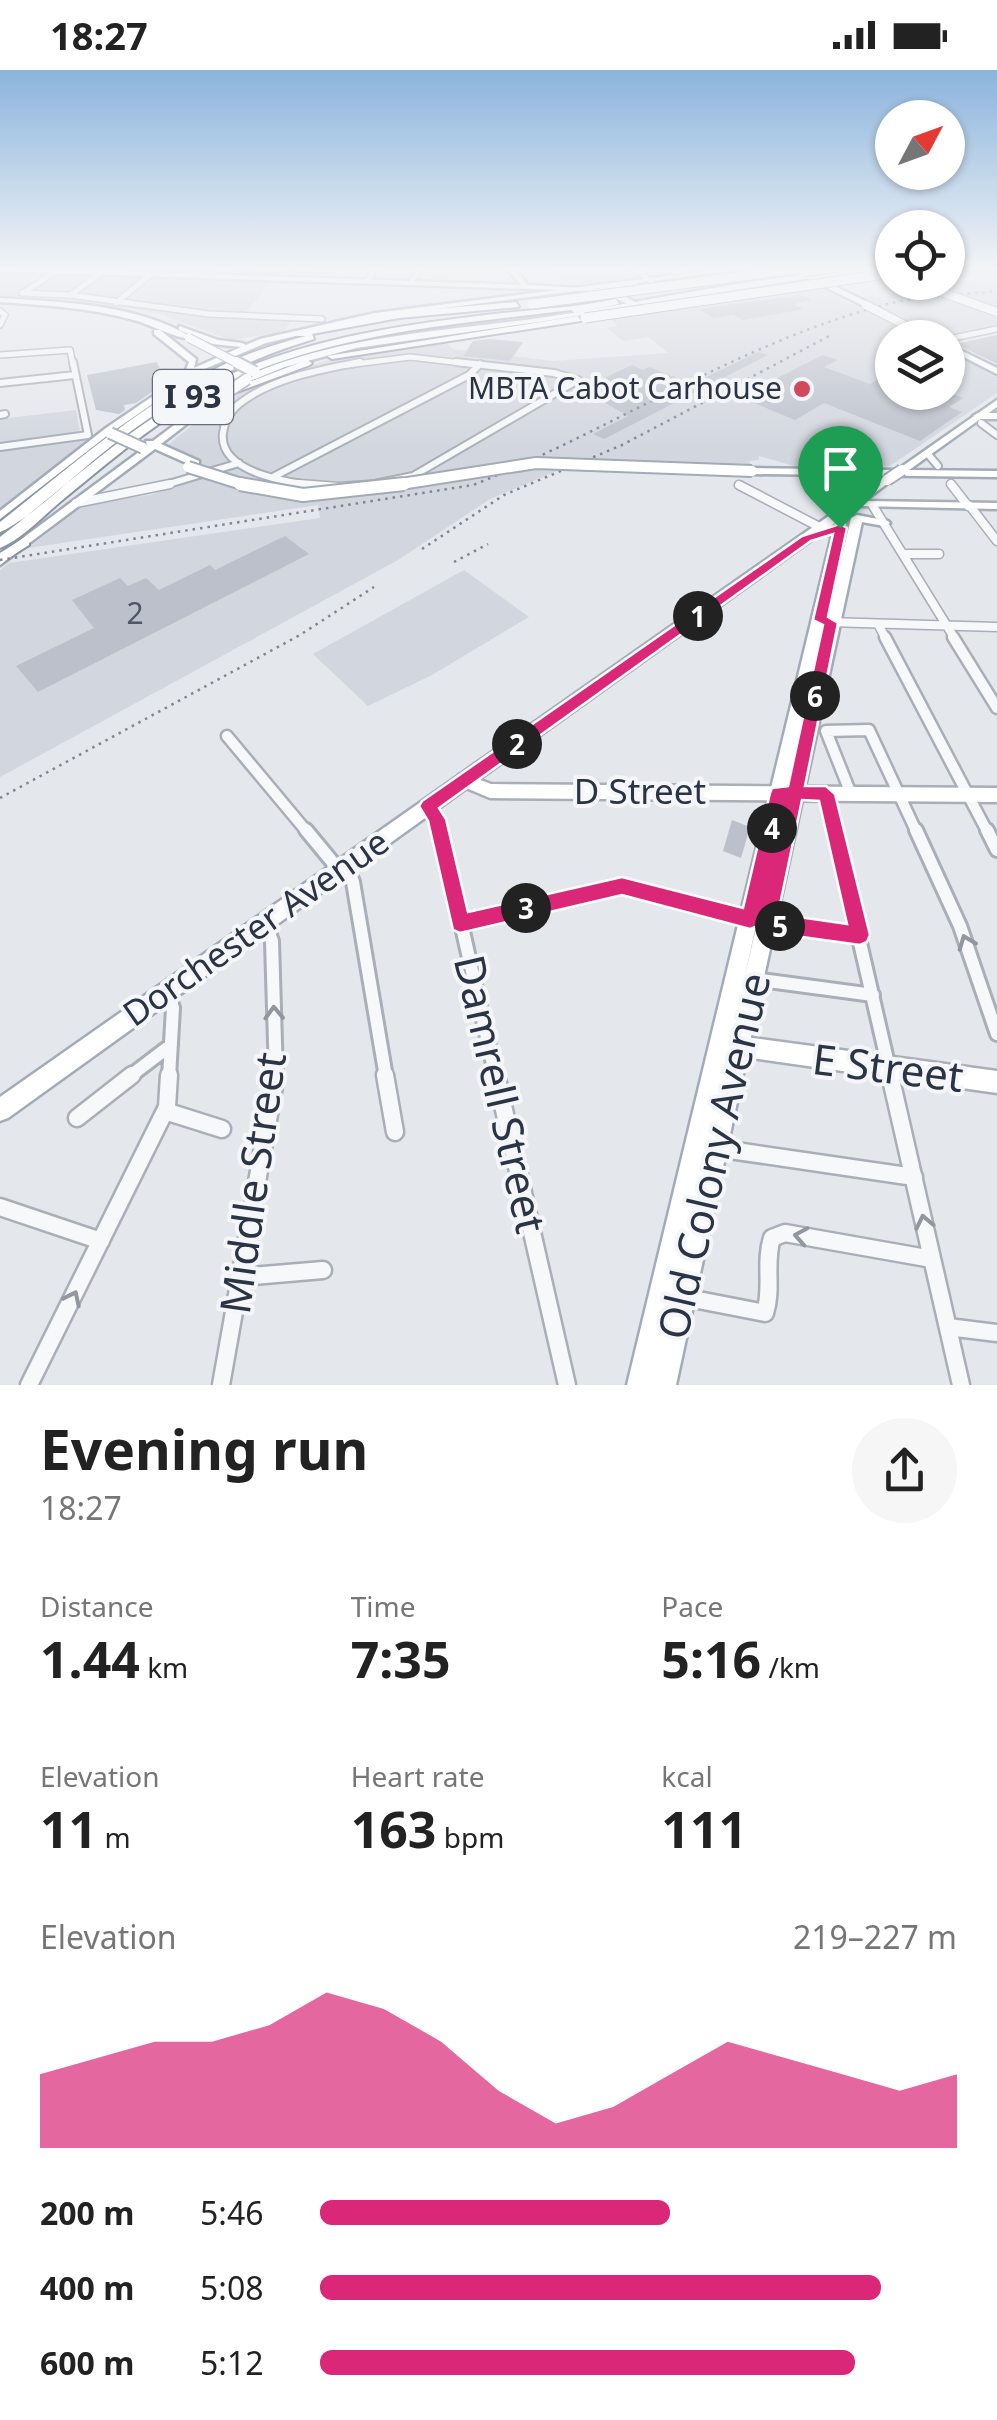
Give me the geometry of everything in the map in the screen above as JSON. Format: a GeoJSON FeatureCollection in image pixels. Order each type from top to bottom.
{"type":"FeatureCollection","features":[{"type":"Feature","properties":{"kind":"highway"},"geometry":{"type":"LineString","coordinates":[[250,345],[333,328]]}},
{"type":"Feature","properties":{"kind":"highway","name":"I 93"},"geometry":{"type":"LineString","coordinates":[[0,528],[143,415],[219,368],[290,342],[357,328]]}},
{"type":"Feature","properties":{"kind":"highway"},"geometry":{"type":"LineString","coordinates":[[143,415],[239,367],[304,345],[384,328]]}},
{"type":"Feature","properties":{"kind":"highway"},"geometry":{"type":"LineString","coordinates":[[288,359],[453,328]]}},
{"type":"Feature","properties":{"kind":"highway"},"geometry":{"type":"LineString","coordinates":[[106,460],[191,410],[266,376],[344,354],[481,328]]}},
{"type":"Feature","properties":{"kind":"highway","name":"I 93"},"geometry":{"type":"LineString","coordinates":[[0,544],[196,395],[244,371],[288,359]]}},
{"type":"Feature","properties":{"kind":"highway"},"geometry":{"type":"LineString","coordinates":[[0,560],[24,542]]}},
{"type":"Feature","properties":{"kind":"main road"},"geometry":{"type":"LineString","coordinates":[[145,328],[194,362],[194,367],[166,391]]}},
{"type":"Feature","properties":{"kind":"main road"},"geometry":{"type":"LineString","coordinates":[[158,328],[186,339]]}},
{"type":"Feature","properties":{"kind":"main road"},"geometry":{"type":"LineString","coordinates":[[163,328],[252,375]]}},
{"type":"Feature","properties":{"kind":"main road"},"geometry":{"type":"LineString","coordinates":[[177,328],[216,342],[250,345]]}},
{"type":"Feature","properties":{"kind":"main road"},"geometry":{"type":"LineString","coordinates":[[0,516],[211,361],[250,345],[316,328]]}},
{"type":"Feature","properties":{"kind":"main road"},"geometry":{"type":"LineString","coordinates":[[24,542],[148,446],[252,375],[288,359],[473,328]]}},
{"type":"Feature","properties":{"kind":"main road"},"geometry":{"type":"LineString","coordinates":[[965,352],[997,371]]}},
{"type":"Feature","properties":{"kind":"main road","name":"Dorchester Avenue"},"geometry":{"type":"LineString","coordinates":[[0,1110],[806,538],[830,529],[863,507],[872,491],[887,480],[964,428],[990,418],[997,403]]}},
{"type":"Feature","properties":{"kind":"main road"},"geometry":{"type":"LineString","coordinates":[[111,431],[221,478],[265,491],[313,495],[536,463],[997,474]]}},
{"type":"Feature","properties":{"kind":"main road"},"geometry":{"type":"LineString","coordinates":[[863,507],[997,506]]}},
{"type":"Feature","properties":{"kind":"main road"},"geometry":{"type":"LineString","coordinates":[[863,507],[884,523]]}},
{"type":"Feature","properties":{"kind":"main road","name":"Old Colony Avenue"},"geometry":{"type":"LineString","coordinates":[[825,621],[830,529],[843,515],[863,507]]}},
{"type":"Feature","properties":{"kind":"main road","name":"Old Colony Avenue"},"geometry":{"type":"LineString","coordinates":[[640,1385],[730,1045],[825,621],[863,507]]}},
{"type":"Feature","properties":{"kind":"main road","name":"D Street"},"geometry":{"type":"LineString","coordinates":[[465,780],[490,791],[997,795]]}},
{"type":"Feature","properties":{"kind":"main road","name":"Old Colony Avenue"},"geometry":{"type":"LineString","coordinates":[[663,1385],[715,1148],[730,1045],[754,978],[758,921]]}},
{"type":"Feature","properties":{"kind":"main road","name":"E Street"},"geometry":{"type":"LineString","coordinates":[[730,1045],[997,1082]]}},
{"type":"Feature","properties":{"kind":"street"},"geometry":{"type":"LineString","coordinates":[[965,338],[997,330]]}},
{"type":"Feature","properties":{"kind":"street"},"geometry":{"type":"LineString","coordinates":[[0,355],[67,349],[88,435],[0,447]]}},
{"type":"Feature","properties":{"kind":"street"},"geometry":{"type":"LineString","coordinates":[[382,358],[480,364],[554,373],[578,380],[400,482],[338,488],[273,477],[237,461],[223,444],[224,423],[241,404],[275,384],[382,358]]}},
{"type":"Feature","properties":{"kind":"street"},"geometry":{"type":"LineString","coordinates":[[273,477],[472,373],[480,364]]}},
{"type":"Feature","properties":{"kind":"street"},"geometry":{"type":"LineString","coordinates":[[0,384],[75,375]]}},
{"type":"Feature","properties":{"kind":"street"},"geometry":{"type":"LineString","coordinates":[[990,418],[997,435]]}},
{"type":"Feature","properties":{"kind":"street"},"geometry":{"type":"LineString","coordinates":[[927,453],[938,466]]}},
{"type":"Feature","properties":{"kind":"street"},"geometry":{"type":"LineString","coordinates":[[76,503],[169,483],[237,461]]}},
{"type":"Feature","properties":{"kind":"street"},"geometry":{"type":"LineString","coordinates":[[102,484],[115,496]]}},
{"type":"Feature","properties":{"kind":"street"},"geometry":{"type":"LineString","coordinates":[[950,484],[997,540]]}},
{"type":"Feature","properties":{"kind":"street"},"geometry":{"type":"LineString","coordinates":[[738,485],[830,529]]}},
{"type":"Feature","properties":{"kind":"street"},"geometry":{"type":"LineString","coordinates":[[863,507],[884,523],[997,706]]}},
{"type":"Feature","properties":{"kind":"street"},"geometry":{"type":"LineString","coordinates":[[903,554],[938,554]]}},
{"type":"Feature","properties":{"kind":"street"},"geometry":{"type":"LineString","coordinates":[[825,621],[997,626]]}},
{"type":"Feature","properties":{"kind":"street"},"geometry":{"type":"LineString","coordinates":[[878,624],[997,850]]}},
{"type":"Feature","properties":{"kind":"street"},"geometry":{"type":"LineString","coordinates":[[851,794],[826,731],[869,730],[964,935],[997,1034]]}},
{"type":"Feature","properties":{"kind":"street"},"geometry":{"type":"LineString","coordinates":[[228,736],[342,867],[354,887],[395,1132]]}},
{"type":"Feature","properties":{"kind":"street"},"geometry":{"type":"LineString","coordinates":[[826,794],[961,1385]]}},
{"type":"Feature","properties":{"kind":"street","name":"Damrell Street"},"geometry":{"type":"LineString","coordinates":[[428,806],[436,819],[568,1385]]}},
{"type":"Feature","properties":{"kind":"street"},"geometry":{"type":"LineString","coordinates":[[460,924],[622,886],[758,921],[860,935]]}},
{"type":"Feature","properties":{"kind":"street","name":"Middle Street"},"geometry":{"type":"LineString","coordinates":[[220,1385],[276,1084],[272,941],[265,922]]}},
{"type":"Feature","properties":{"kind":"street"},"geometry":{"type":"LineString","coordinates":[[754,978],[873,995]]}},
{"type":"Feature","properties":{"kind":"street"},"geometry":{"type":"LineString","coordinates":[[29,1385],[165,1111],[173,1005],[168,991]]}},
{"type":"Feature","properties":{"kind":"street"},"geometry":{"type":"LineString","coordinates":[[77,1118],[171,1045]]}},
{"type":"Feature","properties":{"kind":"street"},"geometry":{"type":"LineString","coordinates":[[165,1111],[222,1128]]}},
{"type":"Feature","properties":{"kind":"street"},"geometry":{"type":"LineString","coordinates":[[715,1148],[914,1176]]}},
{"type":"Feature","properties":{"kind":"street"},"geometry":{"type":"LineString","coordinates":[[0,1207],[101,1241]]}},
{"type":"Feature","properties":{"kind":"street"},"geometry":{"type":"LineString","coordinates":[[682,1297],[765,1314],[772,1298],[766,1250],[772,1238],[784,1234],[932,1260]]}},
{"type":"Feature","properties":{"kind":"street"},"geometry":{"type":"LineString","coordinates":[[241,1278],[323,1270]]}},
{"type":"Feature","properties":{"kind":"street"},"geometry":{"type":"LineString","coordinates":[[948,1328],[997,1333]]}},
{"type":"Feature","properties":{"kind":"shaded area"},"geometry":{"type":"Polygon","coordinates":[[[199,328],[286,328],[283,332],[231,340],[199,328]]]}},
{"type":"Feature","properties":{"kind":"shaded area"},"geometry":{"type":"Polygon","coordinates":[[[607,328],[875,328],[875,410],[965,410],[965,360],[997,378],[997,393],[890,466],[794,466],[759,456],[759,460],[749,461],[754,474],[633,472],[639,462],[585,459],[490,499],[398,560],[0,777],[0,570],[9,563],[320,518],[318,505],[28,548],[79,509],[96,502],[150,495],[220,473],[168,445],[229,395],[336,357],[444,340],[453,349],[553,361],[668,353],[649,337],[623,341],[607,328]]]}},
{"type":"Feature","properties":{"kind":"shaded area"},"geometry":{"type":"Polygon","coordinates":[[[76,410],[81,439],[96,437],[13,504],[0,509],[0,419],[76,410]]]}},
{"type":"Feature","properties":{"kind":"shaded area"},"geometry":{"type":"Polygon","coordinates":[[[464,570],[529,617],[432,675],[368,706],[313,654],[464,570]]]}},
{"type":"Feature","properties":{"kind":"building"},"geometry":{"type":"Polygon","coordinates":[[[997,335],[997,364],[965,348],[965,342],[997,335]]]}},
{"type":"Feature","properties":{"kind":"building"},"geometry":{"type":"Polygon","coordinates":[[[473,341],[523,342],[510,361],[463,356],[473,341]]]}},
{"type":"Feature","properties":{"kind":"building"},"geometry":{"type":"Polygon","coordinates":[[[758,352],[768,355],[604,439],[593,434],[628,416],[581,389],[632,365],[643,370],[649,367],[692,384],[758,352]]]}},
{"type":"Feature","properties":{"kind":"building"},"geometry":{"type":"Polygon","coordinates":[[[823,355],[838,360],[824,367],[870,384],[875,381],[875,410],[962,412],[920,441],[824,403],[795,420],[740,397],[823,355]]]}},
{"type":"Feature","properties":{"kind":"building"},"geometry":{"type":"Polygon","coordinates":[[[157,362],[166,382],[136,403],[124,405],[125,410],[119,414],[96,410],[87,375],[157,362]]]}},
{"type":"Feature","properties":{"kind":"building"},"geometry":{"type":"Polygon","coordinates":[[[285,536],[309,554],[38,692],[16,666],[94,628],[72,600],[120,578],[128,586],[146,578],[159,590],[210,565],[215,570],[285,536]]]}},
{"type":"Feature","properties":{"kind":"building"},"geometry":{"type":"Polygon","coordinates":[[[732,820],[750,827],[741,858],[723,851],[732,820]]]}},
{"type":"Feature","properties":{"kind":"railway"},"geometry":{"type":"LineString","coordinates":[[0,560],[473,485],[811,328]]}},
{"type":"Feature","properties":{"kind":"railway"},"geometry":{"type":"LineString","coordinates":[[422,549],[504,495],[622,445],[833,334]]}},
{"type":"Feature","properties":{"kind":"railway"},"geometry":{"type":"LineString","coordinates":[[454,562],[488,544]]}},
{"type":"Feature","properties":{"kind":"railway"},"geometry":{"type":"LineString","coordinates":[[0,798],[300,635],[374,587]]}},
{"type":"Feature","properties":{"kind":"place","name":"MBTA Cabot Carhouse"},"geometry":{"type":"Point","coordinates":[802,389]}},
{"type":"Feature","properties":{"kind":"route"},"geometry":{"type":"LineString","coordinates":[[840,528],[806,538],[428,806],[436,819],[460,924],[622,886],[750,920],[778,793],[795,794],[806,793],[826,794],[860,935],[766,922],[792,804],[795,794],[798,780],[830,623],[820,620],[840,528]]}}]}
